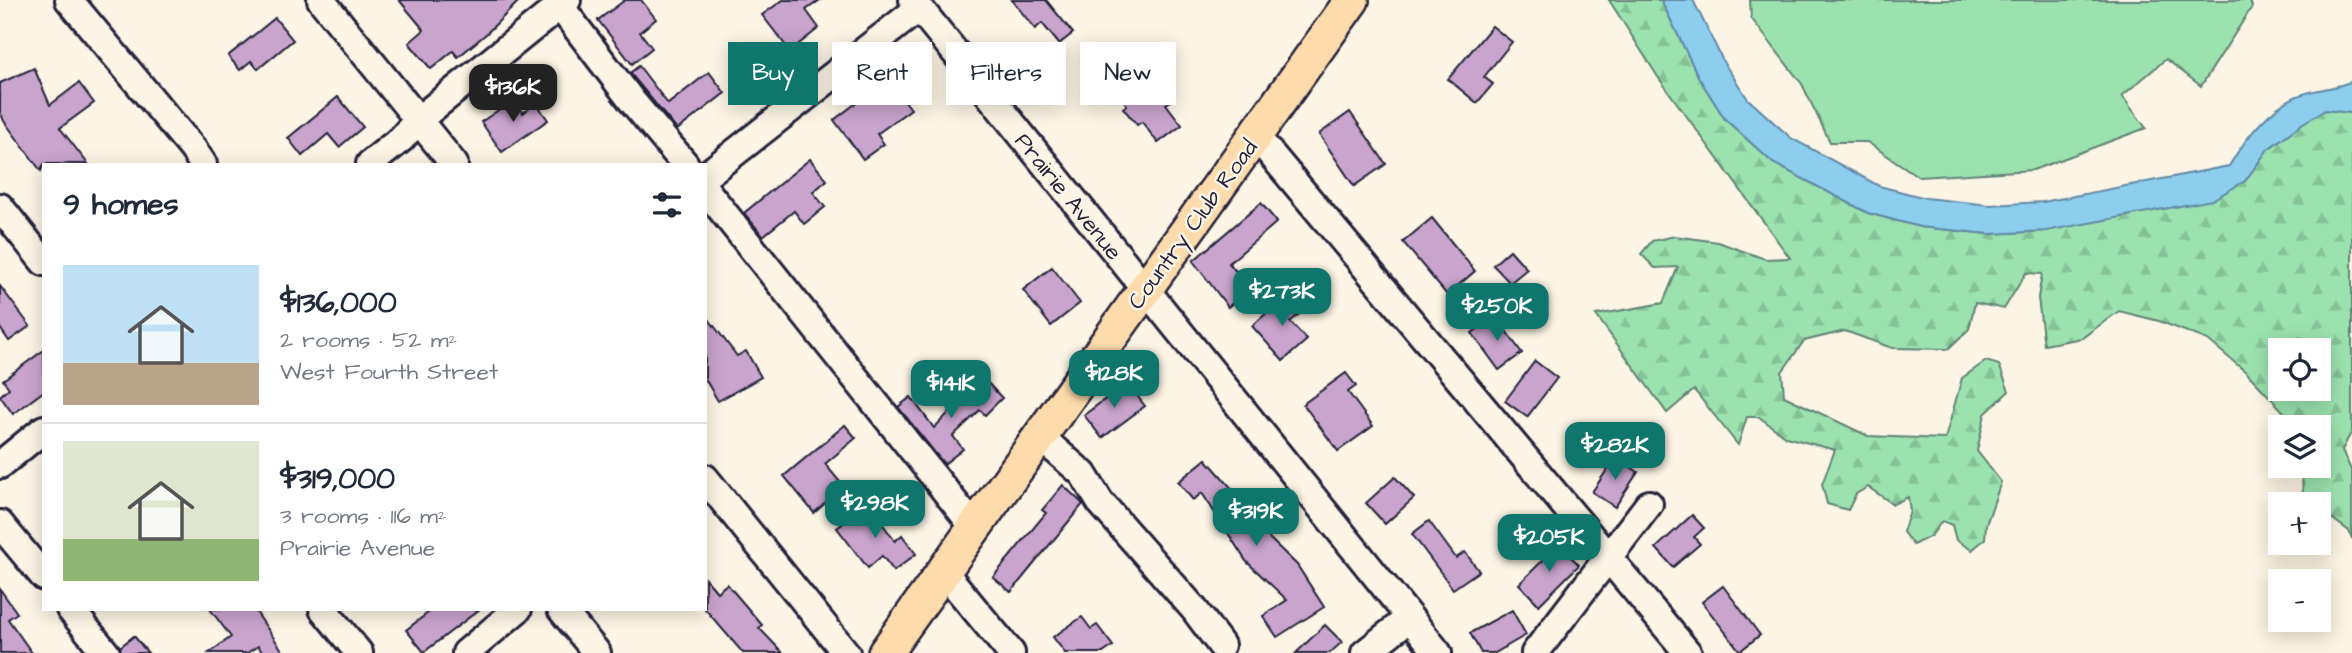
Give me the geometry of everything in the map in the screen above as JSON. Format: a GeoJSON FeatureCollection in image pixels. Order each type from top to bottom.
{"type":"FeatureCollection","features":[{"type":"Feature","properties":{"kind":"main road","name":"Country Club Road"},"geometry":{"type":"LineString","coordinates":[[885,653],[1352,0]]}},
{"type":"Feature","properties":{"kind":"street"},"geometry":{"type":"LineString","coordinates":[[69,0],[202,163]]}},
{"type":"Feature","properties":{"kind":"street"},"geometry":{"type":"LineString","coordinates":[[321,0],[453,163]]}},
{"type":"Feature","properties":{"kind":"street"},"geometry":{"type":"LineString","coordinates":[[371,163],[401,139],[418,120],[564,3],[632,101],[684,163]]}},
{"type":"Feature","properties":{"kind":"street"},"geometry":{"type":"LineString","coordinates":[[707,174],[916,4]]}},
{"type":"Feature","properties":{"kind":"street","name":"Prairie Avenue"},"geometry":{"type":"LineString","coordinates":[[916,4],[1438,653]]}},
{"type":"Feature","properties":{"kind":"street"},"geometry":{"type":"LineString","coordinates":[[1256,136],[1688,653]]}},
{"type":"Feature","properties":{"kind":"street"},"geometry":{"type":"LineString","coordinates":[[707,192],[974,527]]}},
{"type":"Feature","properties":{"kind":"street"},"geometry":{"type":"LineString","coordinates":[[0,207],[42,260]]}},
{"type":"Feature","properties":{"kind":"street"},"geometry":{"type":"LineString","coordinates":[[0,465],[42,431]]}},
{"type":"Feature","properties":{"kind":"street"},"geometry":{"type":"LineString","coordinates":[[1039,436],[1083,474],[1100,502],[1194,609],[1221,645]]}},
{"type":"Feature","properties":{"kind":"street"},"geometry":{"type":"LineString","coordinates":[[707,480],[846,653]]}},
{"type":"Feature","properties":{"kind":"street"},"geometry":{"type":"LineString","coordinates":[[1535,653],[1649,504]]}},
{"type":"Feature","properties":{"kind":"street"},"geometry":{"type":"LineString","coordinates":[[0,524],[42,575]]}},
{"type":"Feature","properties":{"kind":"street"},"geometry":{"type":"LineString","coordinates":[[944,572],[1011,653]]}},
{"type":"Feature","properties":{"kind":"street"},"geometry":{"type":"LineString","coordinates":[[72,611],[106,653]]}},
{"type":"Feature","properties":{"kind":"street"},"geometry":{"type":"LineString","coordinates":[[325,611],[359,653]]}},
{"type":"Feature","properties":{"kind":"street"},"geometry":{"type":"LineString","coordinates":[[467,653],[516,611]]}},
{"type":"Feature","properties":{"kind":"street"},"geometry":{"type":"LineString","coordinates":[[564,611],[597,653]]}},
{"type":"Feature","properties":{"kind":"street"},"geometry":{"type":"LineString","coordinates":[[1365,653],[1409,618]]}},
{"type":"Feature","properties":{"kind":"green space"},"geometry":{"type":"Polygon","coordinates":[[[1609,0],[1661,0],[1699,78],[1725,119],[1773,163],[1868,213],[1920,227],[1989,234],[2046,231],[2153,209],[2245,181],[2268,149],[2303,123],[2325,110],[2352,113],[2352,431],[2342,450],[2352,472],[2352,539],[2349,531],[2331,518],[2331,492],[2303,492],[2302,478],[2331,478],[2331,415],[2287,415],[2273,401],[2331,401],[2331,338],[2268,338],[2268,395],[2247,373],[2208,340],[2159,321],[2119,311],[2082,338],[2044,345],[2038,298],[2042,274],[2026,273],[2004,309],[1975,303],[1969,329],[1948,349],[1892,348],[1845,331],[1804,341],[1782,372],[1784,396],[1868,436],[1945,439],[1962,378],[1986,361],[1999,365],[2009,391],[1985,414],[1977,451],[2001,482],[1986,525],[1985,539],[1972,550],[1956,540],[1952,525],[1942,521],[1931,536],[1913,545],[1903,532],[1910,511],[1908,497],[1893,504],[1868,487],[1856,494],[1848,510],[1827,504],[1822,484],[1835,450],[1786,437],[1759,417],[1747,417],[1738,445],[1694,390],[1667,413],[1596,315],[1663,303],[1678,267],[1655,268],[1641,254],[1652,241],[1675,236],[1718,242],[1765,259],[1790,258],[1658,77],[1609,0]]]}},
{"type":"Feature","properties":{"kind":"green space"},"geometry":{"type":"Polygon","coordinates":[[[1750,0],[2250,0],[2252,7],[2201,86],[2166,59],[2122,96],[2146,128],[2033,170],[1919,177],[1867,142],[1830,142],[1802,84],[1751,18],[1750,0]]]}},
{"type":"Feature","properties":{"kind":"water"},"geometry":{"type":"Polygon","coordinates":[[[1661,0],[1693,0],[1724,63],[1748,99],[1791,138],[1879,186],[1926,198],[1990,205],[2043,202],[2229,166],[2257,128],[2283,104],[2300,95],[2352,81],[2352,113],[2325,110],[2303,123],[2268,149],[2245,181],[2212,200],[2046,231],[1989,234],[1920,227],[1868,213],[1773,163],[1725,119],[1699,78],[1661,0]]]}},
{"type":"Feature","properties":{"kind":"building"},"geometry":{"type":"Polygon","coordinates":[[[399,0],[520,0],[458,57],[453,51],[431,69],[409,43],[424,30],[399,0]]]}},
{"type":"Feature","properties":{"kind":"building"},"geometry":{"type":"Polygon","coordinates":[[[625,0],[641,0],[656,19],[640,32],[652,48],[632,64],[598,20],[625,0]]]}},
{"type":"Feature","properties":{"kind":"building"},"geometry":{"type":"Polygon","coordinates":[[[783,0],[820,0],[806,10],[819,28],[801,42],[783,42],[762,15],[783,0]]]}},
{"type":"Feature","properties":{"kind":"building"},"geometry":{"type":"Polygon","coordinates":[[[1012,0],[1046,0],[1073,33],[1057,42],[1042,23],[1035,29],[1012,0]]]}},
{"type":"Feature","properties":{"kind":"building"},"geometry":{"type":"Polygon","coordinates":[[[275,18],[293,40],[258,69],[251,61],[240,70],[228,56],[275,18]]]}},
{"type":"Feature","properties":{"kind":"building"},"geometry":{"type":"Polygon","coordinates":[[[1492,26],[1512,42],[1484,77],[1493,84],[1477,103],[1448,79],[1492,26]]]}},
{"type":"Feature","properties":{"kind":"building"},"geometry":{"type":"Polygon","coordinates":[[[639,66],[668,104],[709,72],[725,93],[677,130],[630,73],[639,66]]]}},
{"type":"Feature","properties":{"kind":"building"},"geometry":{"type":"Polygon","coordinates":[[[34,68],[50,105],[79,83],[94,103],[60,128],[87,163],[42,163],[41,171],[4,121],[0,111],[0,83],[34,68]]]}},
{"type":"Feature","properties":{"kind":"building"},"geometry":{"type":"Polygon","coordinates":[[[338,97],[363,127],[339,147],[328,134],[302,156],[288,138],[338,97]]]}},
{"type":"Feature","properties":{"kind":"building"},"geometry":{"type":"Polygon","coordinates":[[[513,100],[523,113],[536,103],[548,120],[502,152],[481,122],[513,100]]]}},
{"type":"Feature","properties":{"kind":"building"},"geometry":{"type":"Polygon","coordinates":[[[854,105],[908,105],[911,109],[877,134],[884,144],[863,159],[834,120],[854,105]]]}},
{"type":"Feature","properties":{"kind":"building"},"geometry":{"type":"Polygon","coordinates":[[[1127,105],[1167,105],[1182,125],[1158,143],[1142,122],[1137,125],[1123,108],[1127,105]]]}},
{"type":"Feature","properties":{"kind":"building"},"geometry":{"type":"Polygon","coordinates":[[[1350,112],[1386,164],[1354,186],[1319,134],[1350,112]]]}},
{"type":"Feature","properties":{"kind":"building"},"geometry":{"type":"Polygon","coordinates":[[[810,159],[827,180],[813,192],[825,207],[804,224],[794,211],[763,236],[744,213],[810,159]]]}},
{"type":"Feature","properties":{"kind":"building"},"geometry":{"type":"Polygon","coordinates":[[[1261,203],[1277,222],[1229,263],[1250,288],[1228,307],[1193,261],[1261,203]]]}},
{"type":"Feature","properties":{"kind":"building"},"geometry":{"type":"Polygon","coordinates":[[[1432,218],[1475,271],[1447,295],[1403,242],[1432,218]]]}},
{"type":"Feature","properties":{"kind":"building"},"geometry":{"type":"Polygon","coordinates":[[[1510,250],[1527,269],[1510,283],[1493,265],[1510,250]]]}},
{"type":"Feature","properties":{"kind":"building"},"geometry":{"type":"Polygon","coordinates":[[[1052,267],[1080,303],[1051,326],[1023,290],[1052,267]]]}},
{"type":"Feature","properties":{"kind":"building"},"geometry":{"type":"Polygon","coordinates":[[[0,286],[30,326],[9,341],[0,328],[0,286]]]}},
{"type":"Feature","properties":{"kind":"building"},"geometry":{"type":"Polygon","coordinates":[[[1289,293],[1304,310],[1290,322],[1307,340],[1283,361],[1252,326],[1289,293]]]}},
{"type":"Feature","properties":{"kind":"building"},"geometry":{"type":"Polygon","coordinates":[[[1495,316],[1522,353],[1499,370],[1472,333],[1495,316]]]}},
{"type":"Feature","properties":{"kind":"building"},"geometry":{"type":"Polygon","coordinates":[[[707,317],[737,356],[746,351],[761,377],[718,401],[707,382],[707,317]]]}},
{"type":"Feature","properties":{"kind":"building"},"geometry":{"type":"Polygon","coordinates":[[[42,351],[42,392],[13,414],[0,396],[9,388],[3,380],[42,351]]]}},
{"type":"Feature","properties":{"kind":"building"},"geometry":{"type":"Polygon","coordinates":[[[1535,361],[1557,378],[1527,417],[1505,401],[1535,361]]]}},
{"type":"Feature","properties":{"kind":"building"},"geometry":{"type":"Polygon","coordinates":[[[1346,373],[1356,386],[1348,392],[1373,426],[1338,451],[1303,404],[1346,373]]]}},
{"type":"Feature","properties":{"kind":"building"},"geometry":{"type":"Polygon","coordinates":[[[983,378],[1002,398],[985,415],[980,410],[953,436],[963,449],[944,464],[898,407],[911,397],[934,428],[983,378]]]}},
{"type":"Feature","properties":{"kind":"building"},"geometry":{"type":"Polygon","coordinates":[[[1127,383],[1145,406],[1102,438],[1084,415],[1127,383]]]}},
{"type":"Feature","properties":{"kind":"building"},"geometry":{"type":"Polygon","coordinates":[[[845,425],[856,438],[825,464],[844,487],[814,513],[784,476],[845,425]]]}},
{"type":"Feature","properties":{"kind":"building"},"geometry":{"type":"Polygon","coordinates":[[[1616,457],[1638,472],[1615,507],[1592,492],[1616,457]]]}},
{"type":"Feature","properties":{"kind":"building"},"geometry":{"type":"Polygon","coordinates":[[[1206,459],[1235,490],[1262,531],[1297,565],[1324,607],[1277,637],[1263,616],[1287,600],[1246,561],[1202,493],[1193,500],[1178,482],[1206,459]]]}},
{"type":"Feature","properties":{"kind":"building"},"geometry":{"type":"Polygon","coordinates":[[[1395,477],[1414,498],[1385,524],[1366,503],[1395,477]]]}},
{"type":"Feature","properties":{"kind":"building"},"geometry":{"type":"Polygon","coordinates":[[[1063,485],[1083,504],[1011,592],[993,577],[1046,513],[1042,510],[1063,485]]]}},
{"type":"Feature","properties":{"kind":"building"},"geometry":{"type":"Polygon","coordinates":[[[868,504],[895,541],[902,535],[916,554],[894,571],[882,556],[868,568],[837,528],[868,504]]]}},
{"type":"Feature","properties":{"kind":"building"},"geometry":{"type":"Polygon","coordinates":[[[1692,515],[1704,528],[1694,537],[1700,544],[1673,567],[1656,548],[1692,515]]]}},
{"type":"Feature","properties":{"kind":"building"},"geometry":{"type":"Polygon","coordinates":[[[1429,521],[1456,558],[1465,552],[1479,571],[1453,589],[1412,534],[1429,521]]]}},
{"type":"Feature","properties":{"kind":"building"},"geometry":{"type":"Polygon","coordinates":[[[1559,544],[1579,565],[1539,605],[1519,584],[1559,544]]]}},
{"type":"Feature","properties":{"kind":"building"},"geometry":{"type":"Polygon","coordinates":[[[707,580],[717,592],[727,584],[762,625],[759,628],[783,653],[743,653],[707,611],[707,580]]]}},
{"type":"Feature","properties":{"kind":"building"},"geometry":{"type":"Polygon","coordinates":[[[1723,586],[1760,635],[1740,651],[1702,602],[1723,586]]]}},
{"type":"Feature","properties":{"kind":"building"},"geometry":{"type":"Polygon","coordinates":[[[0,589],[17,613],[8,619],[32,653],[0,653],[0,589]]]}},
{"type":"Feature","properties":{"kind":"building"},"geometry":{"type":"Polygon","coordinates":[[[1512,610],[1526,635],[1495,653],[1481,653],[1470,633],[1512,610]]]}},
{"type":"Feature","properties":{"kind":"building"},"geometry":{"type":"Polygon","coordinates":[[[212,611],[255,611],[284,653],[263,653],[258,646],[247,653],[209,653],[231,637],[212,611]]]}},
{"type":"Feature","properties":{"kind":"building"},"geometry":{"type":"Polygon","coordinates":[[[430,611],[477,611],[424,652],[406,630],[430,611]]]}},
{"type":"Feature","properties":{"kind":"building"},"geometry":{"type":"Polygon","coordinates":[[[1082,617],[1091,629],[1097,625],[1113,646],[1103,653],[1065,653],[1053,637],[1082,617]]]}},
{"type":"Feature","properties":{"kind":"building"},"geometry":{"type":"Polygon","coordinates":[[[1325,625],[1342,642],[1330,653],[1296,653],[1325,625]]]}},
{"type":"Feature","properties":{"kind":"building"},"geometry":{"type":"Polygon","coordinates":[[[134,636],[148,653],[121,653],[120,647],[134,636]]]}}]}
